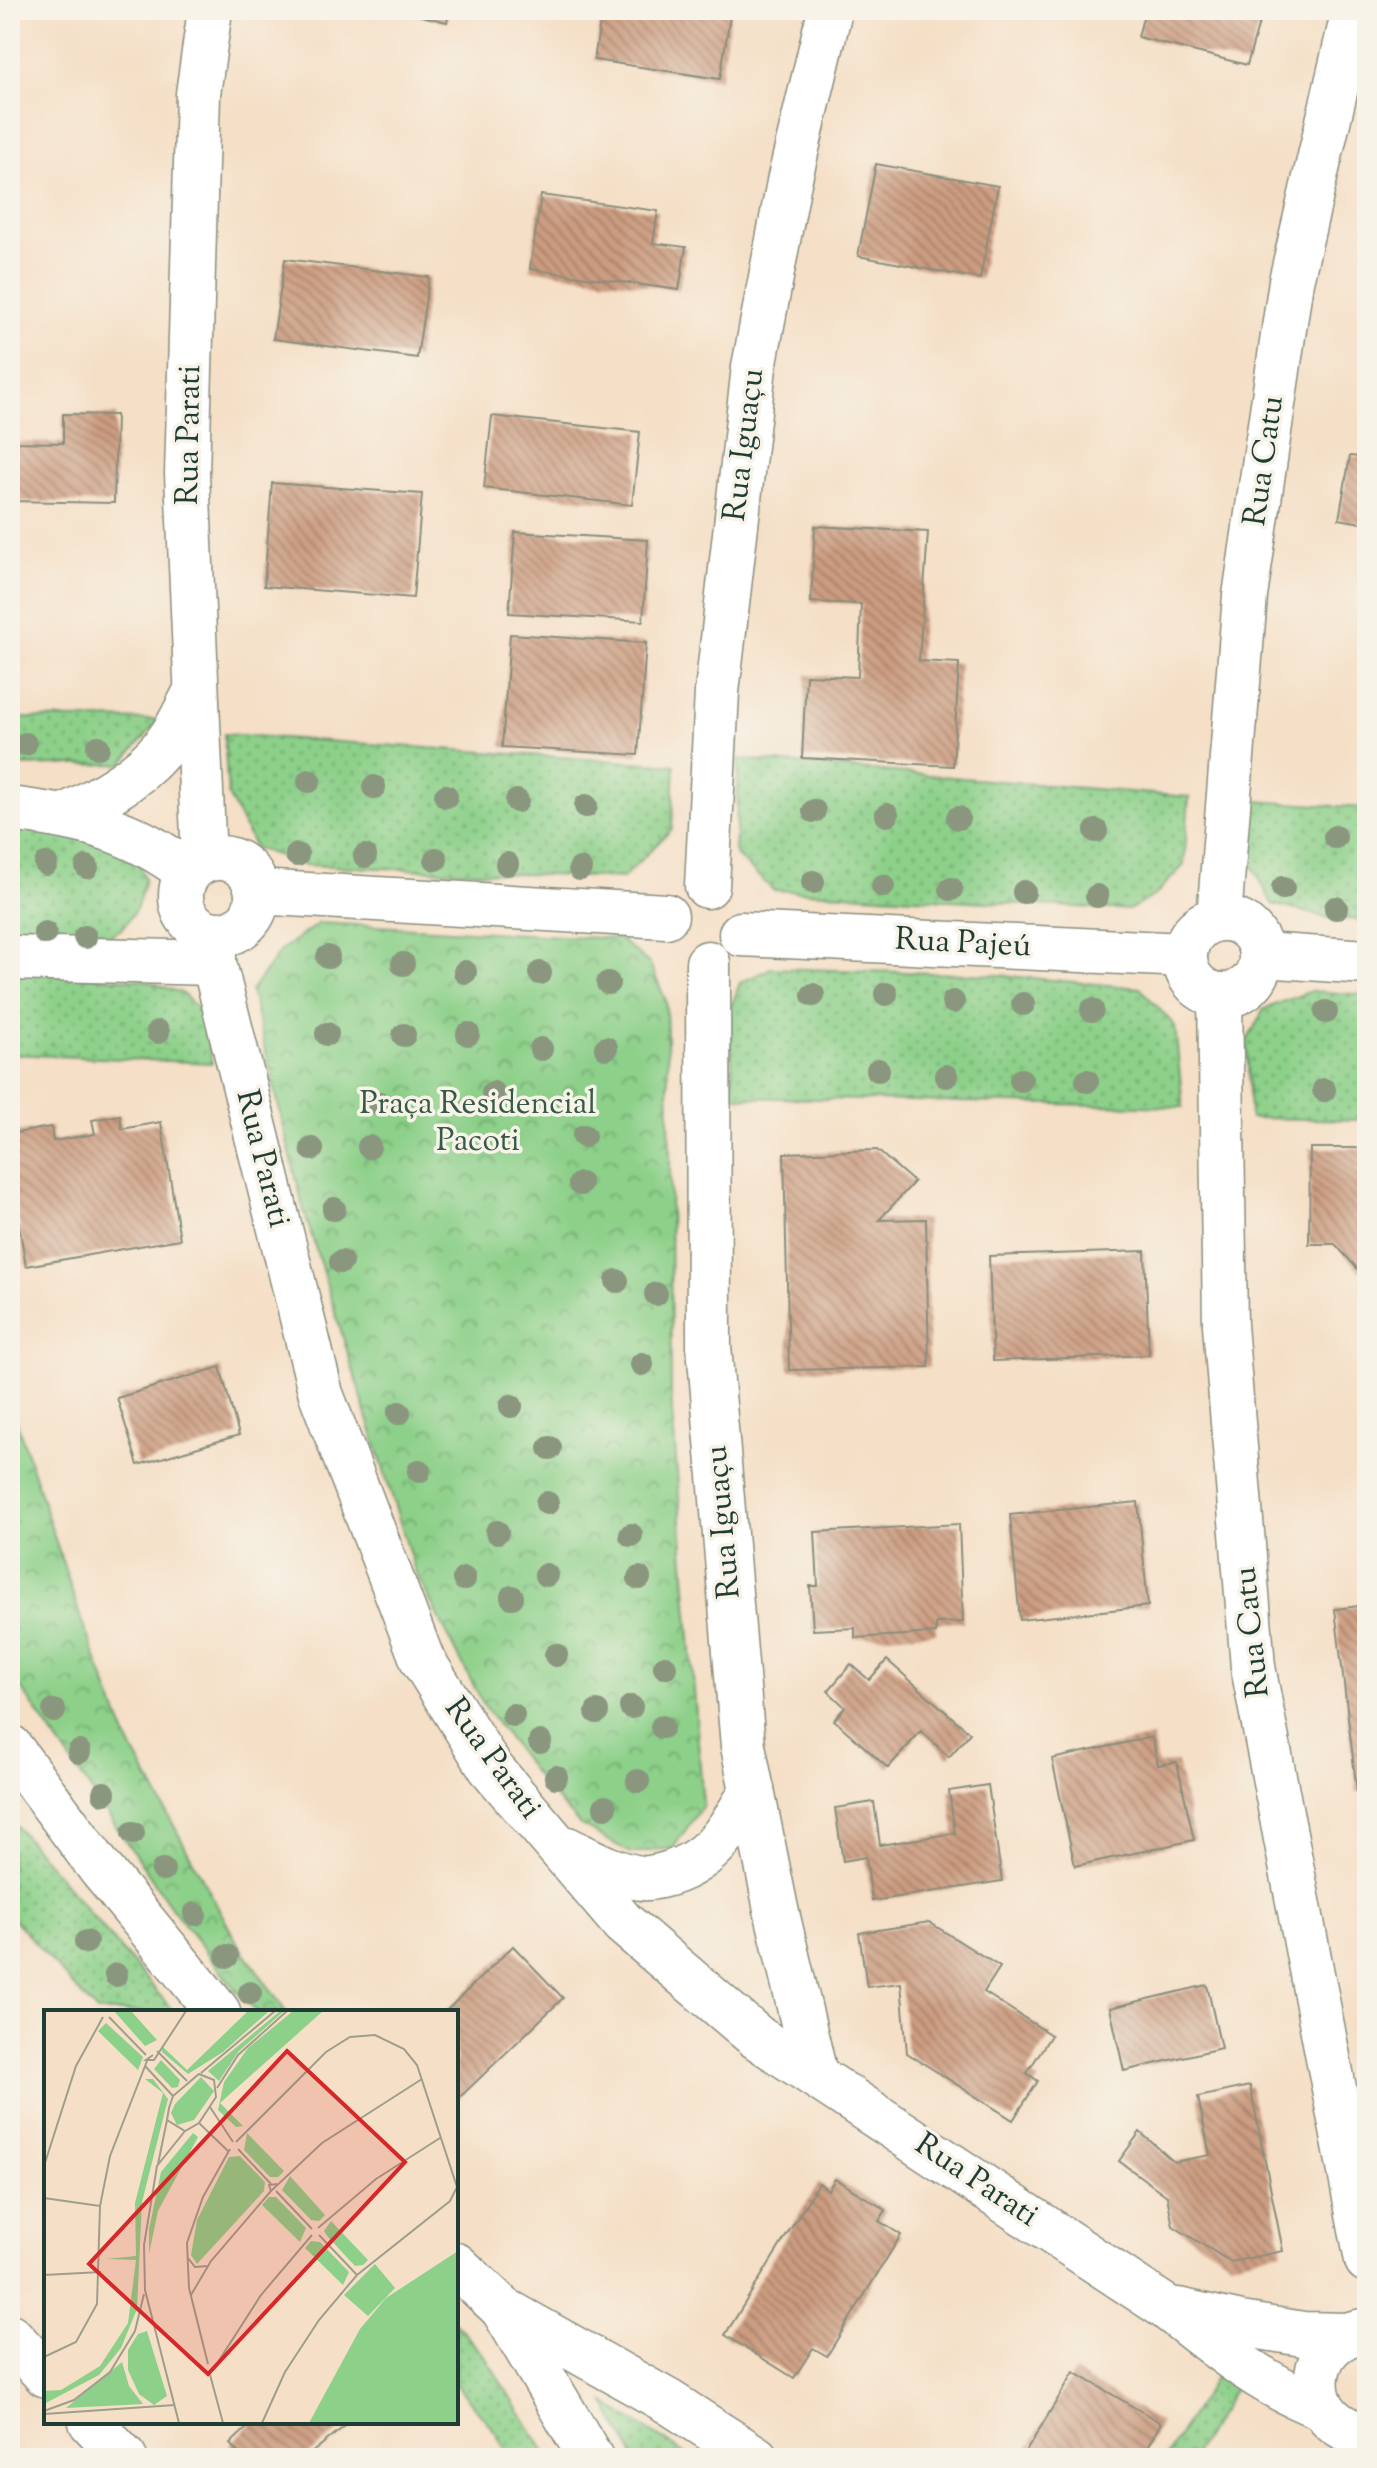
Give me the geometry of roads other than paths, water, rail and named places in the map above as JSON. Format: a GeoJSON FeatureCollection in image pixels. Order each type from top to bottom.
{"type":"FeatureCollection","features":[{"type":"Feature","properties":{"kind":"street","name":"Rua Parati"},"geometry":{"type":"LineString","coordinates":[[196,866],[196,691],[187,474],[198,94],[210,10]]}},
{"type":"Feature","properties":{"kind":"street","name":"Rua Iguaçu"},"geometry":{"type":"LineString","coordinates":[[707,886],[717,692],[754,367],[789,182],[830,10]]}},
{"type":"Feature","properties":{"kind":"street","name":"Rua Catu"},"geometry":{"type":"LineString","coordinates":[[1219,918],[1245,596],[1291,281],[1354,10]]}},
{"type":"Feature","properties":{"kind":"street"},"geometry":{"type":"LineString","coordinates":[[64,816],[127,781],[151,760],[174,732],[196,691]]}},
{"type":"Feature","properties":{"kind":"street"},"geometry":{"type":"LineString","coordinates":[[10,809],[64,816],[114,829],[196,866],[228,858],[248,871],[257,892],[255,909],[246,924],[214,949],[10,958]]}},
{"type":"Feature","properties":{"kind":"street"},"geometry":{"type":"LineString","coordinates":[[196,866],[180,891],[183,911],[214,949]]}},
{"type":"Feature","properties":{"kind":"street"},"geometry":{"type":"LineString","coordinates":[[707,886],[728,895],[740,912],[741,934],[734,948],[723,958],[708,963],[690,961],[675,951],[666,935],[666,916],[674,900],[690,889],[707,886]]}},
{"type":"Feature","properties":{"kind":"street"},"geometry":{"type":"LineString","coordinates":[[257,892],[666,916]]}},
{"type":"Feature","properties":{"kind":"street"},"geometry":{"type":"LineString","coordinates":[[1219,918],[1240,922],[1255,935],[1262,955],[1259,971],[1250,985],[1220,995],[1206,991],[1195,982],[1187,969],[1185,955],[1190,937],[1203,925],[1219,918]]}},
{"type":"Feature","properties":{"kind":"street","name":"Rua Pajeú"},"geometry":{"type":"LineString","coordinates":[[741,934],[1185,955]]}},
{"type":"Feature","properties":{"kind":"street","name":"Rua Parati"},"geometry":{"type":"LineString","coordinates":[[214,949],[321,1394],[422,1659],[490,1767],[623,1923],[758,2038],[1167,2308],[1258,2376],[1299,2399],[1321,2407],[1341,2428],[1367,2434]]}},
{"type":"Feature","properties":{"kind":"street"},"geometry":{"type":"LineString","coordinates":[[1262,955],[1367,962]]}},
{"type":"Feature","properties":{"kind":"street","name":"Rua Iguaçu"},"geometry":{"type":"LineString","coordinates":[[708,963],[709,1346],[743,1746],[776,1909],[815,2074]]}},
{"type":"Feature","properties":{"kind":"street","name":"Rua Catu"},"geometry":{"type":"LineString","coordinates":[[1220,995],[1225,1325],[1253,1667],[1367,2260]]}},
{"type":"Feature","properties":{"kind":"street"},"geometry":{"type":"LineString","coordinates":[[10,1747],[99,1867],[216,2010]]}},
{"type":"Feature","properties":{"kind":"street"},"geometry":{"type":"LineString","coordinates":[[557,1845],[614,1872],[645,1879],[676,1872],[708,1853],[731,1828],[752,1790]]}},
{"type":"Feature","properties":{"kind":"street"},"geometry":{"type":"LineString","coordinates":[[458,2267],[503,2309],[669,2402],[756,2458]]}},
{"type":"Feature","properties":{"kind":"street","name":"Rua Parati"},"geometry":{"type":"LineString","coordinates":[[1167,2308],[1303,2334],[1358,2333]]}},
{"type":"Feature","properties":{"kind":"street"},"geometry":{"type":"LineString","coordinates":[[503,2309],[591,2458]]}},
{"type":"Feature","properties":{"kind":"street"},"geometry":{"type":"LineString","coordinates":[[1321,2407],[1316,2386],[1319,2365],[1330,2347],[1358,2333]]}},
{"type":"Feature","properties":{"kind":"street"},"geometry":{"type":"LineString","coordinates":[[10,2336],[44,2373]]}},
{"type":"Feature","properties":{"kind":"park label","name":"Praça Residencial Pacoti"},"geometry":{"type":"Point","coordinates":[478,1124]}}]}
